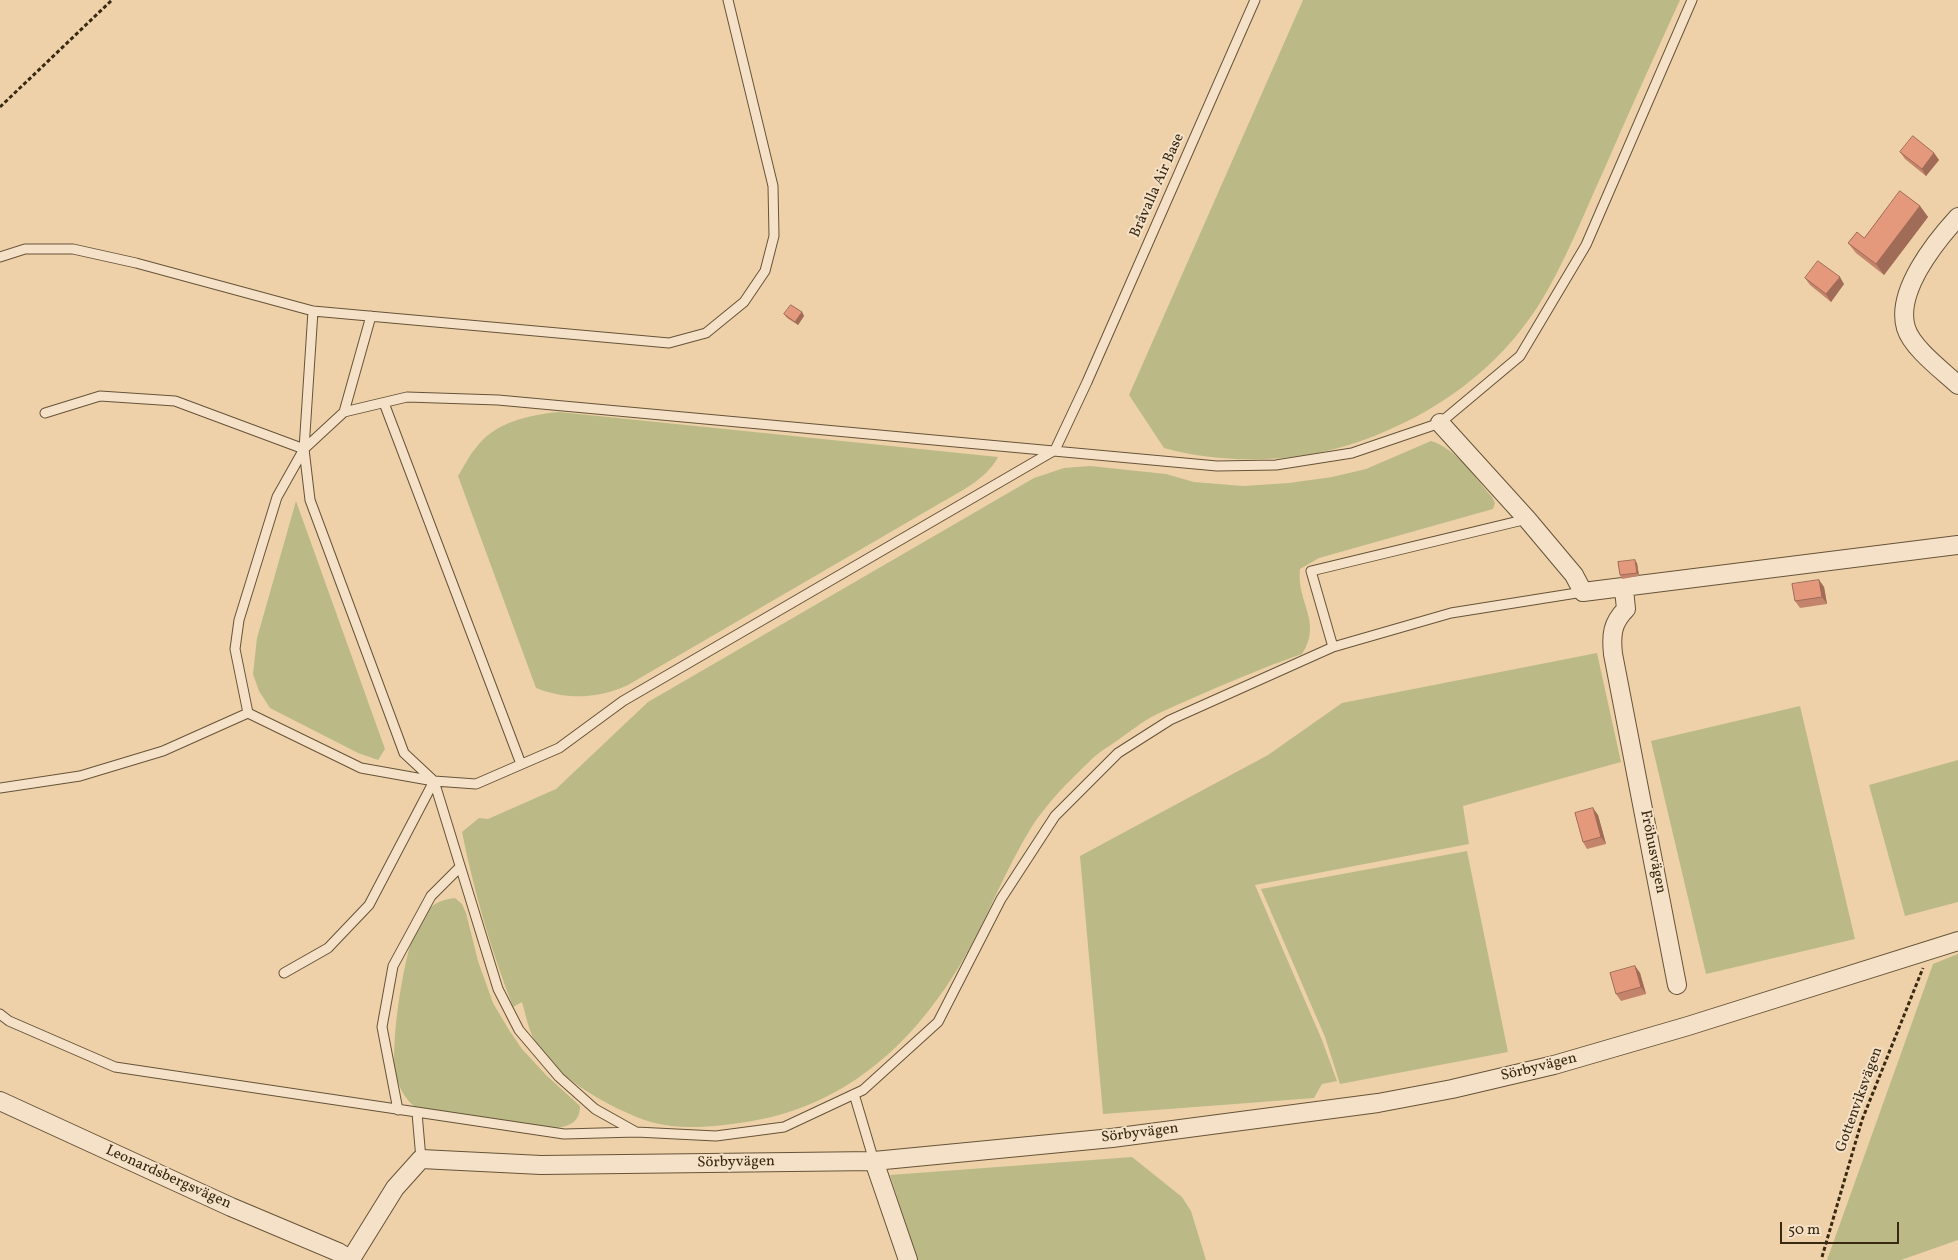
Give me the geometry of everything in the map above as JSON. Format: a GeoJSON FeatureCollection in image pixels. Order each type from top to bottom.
{"type":"FeatureCollection","features":[{"type":"Feature","properties":{"kind":"street"},"geometry":{"type":"LineString","coordinates":[[1958,217],[1942,234],[1918,270],[1903,308],[1906,329],[1919,348],[1958,385]]}},
{"type":"Feature","properties":{"kind":"street"},"geometry":{"type":"LineString","coordinates":[[1440,423],[1527,519],[1574,575],[1583,592],[1624,589],[1958,545]]}},
{"type":"Feature","properties":{"kind":"street","name":"Fröhusvägen"},"geometry":{"type":"LineString","coordinates":[[1624,589],[1626,610],[1616,619],[1611,634],[1677,985]]}},
{"type":"Feature","properties":{"kind":"street","name":"Sörbyvägen"},"geometry":{"type":"LineString","coordinates":[[422,1159],[551,1165],[874,1161],[996,1151],[1212,1126],[1378,1103],[1452,1089],[1554,1065],[1926,953],[1958,941]]}},
{"type":"Feature","properties":{"kind":"street","name":"Leonardsbergsvägen"},"geometry":{"type":"LineString","coordinates":[[0,1101],[347,1257]]}},
{"type":"Feature","properties":{"kind":"street"},"geometry":{"type":"LineString","coordinates":[[347,1257],[395,1188],[422,1159]]}},
{"type":"Feature","properties":{"kind":"street"},"geometry":{"type":"LineString","coordinates":[[874,1161],[908,1260]]}},
{"type":"Feature","properties":{"kind":"lane"},"geometry":{"type":"LineString","coordinates":[[0,257],[25,249],[73,249],[136,263],[313,311],[669,343],[706,333],[744,302],[766,271],[774,236],[773,186],[728,0]]}},
{"type":"Feature","properties":{"kind":"lane","name":"Bråvalla Air Base"},"geometry":{"type":"LineString","coordinates":[[1055,450],[1087,382],[1255,0]]}},
{"type":"Feature","properties":{"kind":"lane"},"geometry":{"type":"LineString","coordinates":[[248,713],[234,649],[239,620],[277,497],[304,449],[344,412],[407,397],[498,400],[1217,466],[1276,465],[1352,453],[1440,423],[1520,356],[1586,244],[1692,0]]}},
{"type":"Feature","properties":{"kind":"lane"},"geometry":{"type":"LineString","coordinates":[[313,311],[304,449],[310,500],[404,753],[434,781],[498,989],[519,1030],[558,1077],[588,1102],[636,1132]]}},
{"type":"Feature","properties":{"kind":"lane"},"geometry":{"type":"LineString","coordinates":[[344,412],[371,316]]}},
{"type":"Feature","properties":{"kind":"lane"},"geometry":{"type":"LineString","coordinates":[[45,413],[100,396],[176,401],[304,449]]}},
{"type":"Feature","properties":{"kind":"lane"},"geometry":{"type":"LineString","coordinates":[[384,403],[521,764]]}},
{"type":"Feature","properties":{"kind":"lane"},"geometry":{"type":"LineString","coordinates":[[248,713],[361,768],[434,781],[476,784],[559,748],[623,701],[1055,450]]}},
{"type":"Feature","properties":{"kind":"lane"},"geometry":{"type":"LineString","coordinates":[[1333,647],[1311,571],[1527,519]]}},
{"type":"Feature","properties":{"kind":"lane"},"geometry":{"type":"LineString","coordinates":[[0,1014],[9,1021],[115,1067],[417,1113],[564,1134],[636,1132],[716,1136],[784,1127],[862,1090],[938,1022],[1002,899],[1055,816],[1118,752],[1170,720],[1333,647],[1451,613],[1583,592]]}},
{"type":"Feature","properties":{"kind":"lane"},"geometry":{"type":"LineString","coordinates":[[0,788],[90,773],[164,751],[248,713]]}},
{"type":"Feature","properties":{"kind":"lane"},"geometry":{"type":"LineString","coordinates":[[284,973],[328,948],[370,905],[434,781]]}},
{"type":"Feature","properties":{"kind":"lane"},"geometry":{"type":"LineString","coordinates":[[398,1110],[382,1027],[393,966],[431,896],[460,868]]}},
{"type":"Feature","properties":{"kind":"lane"},"geometry":{"type":"LineString","coordinates":[[854,1094],[874,1161]]}},
{"type":"Feature","properties":{"kind":"lane"},"geometry":{"type":"LineString","coordinates":[[417,1113],[422,1159]]}},
{"type":"Feature","properties":{"kind":"path"},"geometry":{"type":"LineString","coordinates":[[0,107],[112,0]]}},
{"type":"Feature","properties":{"kind":"path","name":"Gottenviksvägen"},"geometry":{"type":"LineString","coordinates":[[1822,1256],[1862,1120],[1922,972],[1926,953]]}},
{"type":"Feature","properties":{"kind":"shaded area"},"geometry":{"type":"Polygon","coordinates":[[[1303,0],[1680,0],[1558,271],[1540,303],[1523,327],[1505,349],[1484,369],[1439,404],[1414,418],[1361,441],[1313,454],[1263,459],[1238,459],[1213,457],[1164,448],[1129,395],[1303,0]]]}},
{"type":"Feature","properties":{"kind":"shaded area"},"geometry":{"type":"Polygon","coordinates":[[[559,412],[998,457],[979,479],[963,490],[628,685],[616,690],[593,695],[559,695],[536,688],[458,476],[473,452],[492,432],[524,418],[559,412]]]}},
{"type":"Feature","properties":{"kind":"shaded area"},"geometry":{"type":"Polygon","coordinates":[[[1431,441],[1449,450],[1464,464],[1492,497],[1495,503],[1493,509],[1319,558],[1300,569],[1302,592],[1310,622],[1308,643],[1302,654],[1243,676],[1157,714],[1092,759],[1043,810],[1031,828],[964,958],[925,1016],[902,1041],[849,1084],[819,1100],[787,1113],[752,1121],[695,1127],[680,1127],[652,1122],[610,1105],[567,1077],[544,1054],[535,1041],[522,1002],[513,1007],[484,921],[462,832],[479,818],[488,819],[556,789],[648,702],[1034,478],[1064,468],[1090,466],[1166,474],[1194,482],[1243,486],[1289,483],[1332,477],[1366,469],[1431,441]]]}},
{"type":"Feature","properties":{"kind":"shaded area"},"geometry":{"type":"Polygon","coordinates":[[[296,501],[385,749],[378,760],[358,753],[270,708],[259,691],[253,674],[257,638],[296,501]]]}},
{"type":"Feature","properties":{"kind":"shaded area"},"geometry":{"type":"Polygon","coordinates":[[[1597,653],[1621,762],[1463,806],[1469,844],[1255,885],[1322,1040],[1337,1081],[1322,1084],[1314,1098],[1103,1114],[1080,856],[1268,755],[1342,703],[1597,653]]]}},
{"type":"Feature","properties":{"kind":"shaded area"},"geometry":{"type":"Polygon","coordinates":[[[1800,706],[1855,939],[1706,974],[1651,741],[1800,706]]]}},
{"type":"Feature","properties":{"kind":"shaded area"},"geometry":{"type":"Polygon","coordinates":[[[1958,760],[1958,902],[1905,916],[1869,785],[1958,760]]]}},
{"type":"Feature","properties":{"kind":"shaded area"},"geometry":{"type":"Polygon","coordinates":[[[1467,851],[1508,1052],[1340,1084],[1325,1037],[1261,889],[1467,851]]]}},
{"type":"Feature","properties":{"kind":"shaded area"},"geometry":{"type":"Polygon","coordinates":[[[455,898],[462,904],[466,913],[478,961],[493,1003],[522,1049],[547,1076],[580,1106],[580,1111],[574,1122],[557,1128],[415,1107],[405,1097],[396,1075],[394,1061],[400,996],[409,950],[414,932],[423,914],[440,902],[455,898]]]}},
{"type":"Feature","properties":{"kind":"shaded area"},"geometry":{"type":"Polygon","coordinates":[[[1958,954],[1958,1240],[1901,1260],[1827,1260],[1933,964],[1958,954]]]}},
{"type":"Feature","properties":{"kind":"shaded area"},"geometry":{"type":"Polygon","coordinates":[[[1132,1157],[1182,1197],[1191,1211],[1206,1260],[917,1260],[890,1175],[1132,1157]]]}},
{"type":"Feature","properties":{"kind":"building"},"geometry":{"type":"Polygon","coordinates":[[[1913,136],[1934,153],[1922,169],[1900,152],[1913,136]]]}},
{"type":"Feature","properties":{"kind":"building"},"geometry":{"type":"Polygon","coordinates":[[[1900,191],[1920,206],[1876,264],[1848,243],[1857,232],[1864,238],[1900,191]]]}},
{"type":"Feature","properties":{"kind":"building"},"geometry":{"type":"Polygon","coordinates":[[[1818,261],[1840,277],[1826,294],[1805,278],[1818,261]]]}},
{"type":"Feature","properties":{"kind":"building"},"geometry":{"type":"Polygon","coordinates":[[[791,305],[802,312],[795,322],[784,314],[791,305]]]}},
{"type":"Feature","properties":{"kind":"building"},"geometry":{"type":"Polygon","coordinates":[[[1635,560],[1637,573],[1620,575],[1618,562],[1635,560]]]}},
{"type":"Feature","properties":{"kind":"building"},"geometry":{"type":"Polygon","coordinates":[[[1819,580],[1822,597],[1795,601],[1792,584],[1819,580]]]}},
{"type":"Feature","properties":{"kind":"building"},"geometry":{"type":"Polygon","coordinates":[[[1593,808],[1601,837],[1583,842],[1575,813],[1593,808]]]}},
{"type":"Feature","properties":{"kind":"building"},"geometry":{"type":"Polygon","coordinates":[[[1635,966],[1641,987],[1616,994],[1610,973],[1635,966]]]}}]}
